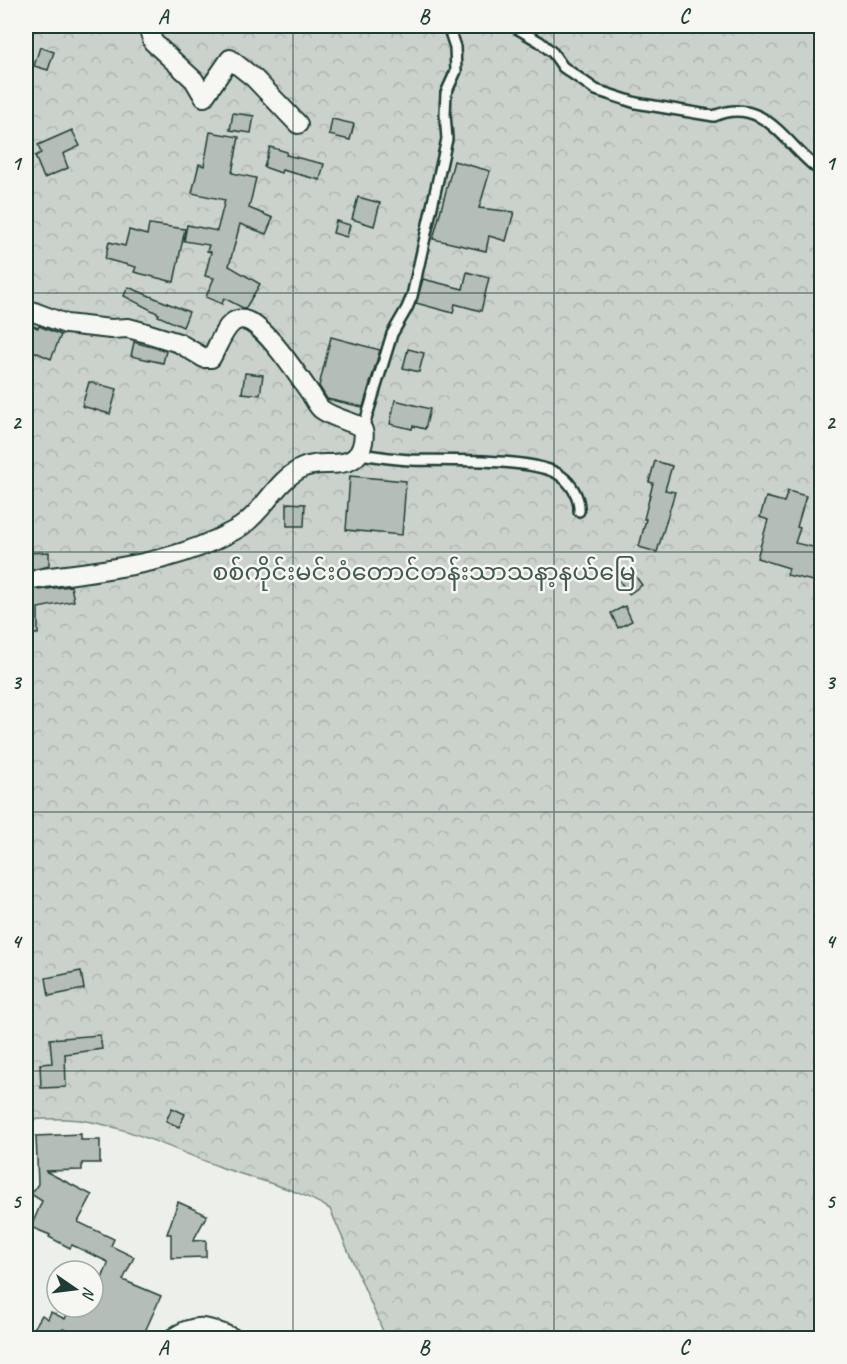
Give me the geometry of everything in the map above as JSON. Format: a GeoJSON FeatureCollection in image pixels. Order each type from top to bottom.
{"type":"FeatureCollection","features":[{"type":"Feature","properties":{"kind":"street"},"geometry":{"type":"LineString","coordinates":[[148,26],[153,42],[195,80],[204,97],[230,59],[254,78],[298,124]]}},
{"type":"Feature","properties":{"kind":"street"},"geometry":{"type":"LineString","coordinates":[[26,309],[66,324],[111,329],[128,328],[143,332],[179,343],[204,358],[211,358],[227,328],[237,320],[243,319],[256,325],[267,336],[322,410],[363,429],[364,435],[359,454],[348,462],[303,467],[281,482],[257,513],[243,525],[190,552],[116,569],[38,579]]}},
{"type":"Feature","properties":{"kind":"street"},"geometry":{"type":"LineString","coordinates":[[173,1338],[184,1331],[206,1327],[233,1338]]}},
{"type":"Feature","properties":{"kind":"lane"},"geometry":{"type":"LineString","coordinates":[[363,429],[392,333],[412,296],[447,139],[446,93],[456,71],[455,47],[448,26]]}},
{"type":"Feature","properties":{"kind":"lane"},"geometry":{"type":"LineString","coordinates":[[513,26],[540,42],[553,53],[563,68],[596,90],[636,102],[714,116],[724,111],[737,110],[761,117],[782,131],[812,165],[822,172]]}},
{"type":"Feature","properties":{"kind":"lane"},"geometry":{"type":"LineString","coordinates":[[359,454],[409,460],[458,459],[548,469],[561,475],[574,490],[580,504],[579,511]]}},
{"type":"Feature","properties":{"kind":"green space","name":"စစ်ကိုင်းမင်းဝံတောင်တန်းသာသနာ့နယ်မြေ"},"geometry":{"type":"Polygon","coordinates":[[[26,26],[821,26],[821,1338],[386,1338],[330,1209],[291,1190],[106,1125],[57,1119],[26,1120],[26,26]]]}},
{"type":"Feature","properties":{"kind":"building"},"geometry":{"type":"Polygon","coordinates":[[[40,47],[54,52],[48,70],[34,66],[40,47]]]}},
{"type":"Feature","properties":{"kind":"building"},"geometry":{"type":"Polygon","coordinates":[[[233,113],[254,116],[251,133],[230,130],[233,113]]]}},
{"type":"Feature","properties":{"kind":"building"},"geometry":{"type":"Polygon","coordinates":[[[332,119],[354,124],[350,140],[329,135],[332,119]]]}},
{"type":"Feature","properties":{"kind":"building"},"geometry":{"type":"Polygon","coordinates":[[[72,130],[80,146],[63,154],[68,168],[44,178],[35,156],[41,153],[38,145],[72,130]]]}},
{"type":"Feature","properties":{"kind":"building"},"geometry":{"type":"Polygon","coordinates":[[[210,132],[239,137],[232,173],[256,178],[249,208],[273,218],[266,234],[240,224],[229,266],[260,284],[245,309],[224,298],[222,304],[206,297],[214,278],[205,276],[211,252],[207,251],[209,245],[184,241],[187,225],[217,231],[225,200],[192,193],[199,164],[204,166],[210,132]]]}},
{"type":"Feature","properties":{"kind":"building"},"geometry":{"type":"Polygon","coordinates":[[[270,147],[287,152],[286,155],[324,164],[320,180],[282,170],[281,173],[264,167],[270,147]]]}},
{"type":"Feature","properties":{"kind":"building"},"geometry":{"type":"Polygon","coordinates":[[[454,161],[490,171],[479,208],[514,212],[506,241],[489,236],[486,251],[433,239],[454,161]]]}},
{"type":"Feature","properties":{"kind":"building"},"geometry":{"type":"Polygon","coordinates":[[[358,197],[380,203],[374,226],[352,219],[358,197]]]}},
{"type":"Feature","properties":{"kind":"building"},"geometry":{"type":"Polygon","coordinates":[[[336,221],[350,225],[347,237],[333,233],[336,221]]]}},
{"type":"Feature","properties":{"kind":"building"},"geometry":{"type":"Polygon","coordinates":[[[149,224],[185,229],[174,282],[134,272],[136,267],[105,259],[109,242],[125,246],[129,230],[147,235],[149,224]]]}},
{"type":"Feature","properties":{"kind":"building"},"geometry":{"type":"Polygon","coordinates":[[[467,272],[489,278],[481,311],[455,304],[453,313],[416,303],[423,279],[463,289],[467,272]]]}},
{"type":"Feature","properties":{"kind":"building"},"geometry":{"type":"Polygon","coordinates":[[[128,287],[189,312],[183,327],[158,316],[159,314],[124,296],[128,287]]]}},
{"type":"Feature","properties":{"kind":"building"},"geometry":{"type":"Polygon","coordinates":[[[26,323],[61,335],[51,359],[26,348],[26,323]]]}},
{"type":"Feature","properties":{"kind":"building"},"geometry":{"type":"Polygon","coordinates":[[[331,337],[380,350],[363,407],[327,399],[319,386],[331,337]]]}},
{"type":"Feature","properties":{"kind":"building"},"geometry":{"type":"Polygon","coordinates":[[[134,342],[166,351],[163,363],[131,356],[134,342]]]}},
{"type":"Feature","properties":{"kind":"building"},"geometry":{"type":"Polygon","coordinates":[[[408,349],[424,353],[419,372],[403,368],[408,349]]]}},
{"type":"Feature","properties":{"kind":"building"},"geometry":{"type":"Polygon","coordinates":[[[245,373],[263,375],[260,395],[242,393],[245,373]]]}},
{"type":"Feature","properties":{"kind":"building"},"geometry":{"type":"Polygon","coordinates":[[[89,382],[117,389],[110,414],[82,406],[89,382]]]}},
{"type":"Feature","properties":{"kind":"building"},"geometry":{"type":"Polygon","coordinates":[[[395,400],[430,409],[425,429],[413,426],[412,429],[390,424],[395,400]]]}},
{"type":"Feature","properties":{"kind":"building"},"geometry":{"type":"Polygon","coordinates":[[[655,461],[672,466],[665,490],[675,492],[657,552],[639,547],[653,483],[649,482],[655,461]]]}},
{"type":"Feature","properties":{"kind":"building"},"geometry":{"type":"Polygon","coordinates":[[[350,476],[406,481],[402,535],[346,530],[350,476]]]}},
{"type":"Feature","properties":{"kind":"building"},"geometry":{"type":"Polygon","coordinates":[[[788,491],[806,496],[795,543],[822,549],[822,583],[787,575],[789,568],[757,558],[768,520],[760,517],[766,497],[784,502],[788,491]]]}},
{"type":"Feature","properties":{"kind":"building"},"geometry":{"type":"Polygon","coordinates":[[[287,503],[305,504],[304,526],[287,526],[287,503]]]}},
{"type":"Feature","properties":{"kind":"building"},"geometry":{"type":"Polygon","coordinates":[[[49,552],[49,566],[31,571],[27,580],[29,585],[39,590],[71,586],[74,601],[38,608],[38,634],[26,634],[26,553],[49,552]]]}},
{"type":"Feature","properties":{"kind":"building"},"geometry":{"type":"Polygon","coordinates":[[[631,570],[642,585],[629,594],[618,579],[631,570]]]}},
{"type":"Feature","properties":{"kind":"building"},"geometry":{"type":"Polygon","coordinates":[[[625,606],[632,621],[618,628],[611,613],[625,606]]]}},
{"type":"Feature","properties":{"kind":"building"},"geometry":{"type":"Polygon","coordinates":[[[81,971],[84,989],[49,996],[46,978],[81,971]]]}},
{"type":"Feature","properties":{"kind":"building"},"geometry":{"type":"Polygon","coordinates":[[[100,1035],[102,1049],[65,1054],[66,1087],[41,1088],[40,1064],[52,1063],[50,1039],[100,1035]]]}},
{"type":"Feature","properties":{"kind":"building"},"geometry":{"type":"Polygon","coordinates":[[[172,1108],[185,1114],[179,1127],[166,1121],[172,1108]]]}},
{"type":"Feature","properties":{"kind":"building"},"geometry":{"type":"Polygon","coordinates":[[[81,1134],[81,1140],[100,1140],[100,1163],[82,1163],[82,1170],[45,1171],[92,1195],[78,1222],[114,1239],[111,1246],[134,1257],[123,1280],[161,1296],[142,1338],[85,1338],[63,1329],[57,1338],[28,1338],[42,1315],[45,1319],[105,1319],[105,1271],[108,1264],[105,1259],[72,1245],[70,1248],[49,1237],[50,1235],[31,1227],[42,1201],[31,1194],[38,1184],[36,1136],[81,1134]]]}},
{"type":"Feature","properties":{"kind":"building"},"geometry":{"type":"Polygon","coordinates":[[[178,1202],[207,1215],[193,1241],[206,1240],[206,1257],[171,1258],[171,1234],[167,1234],[178,1202]]]}}]}
